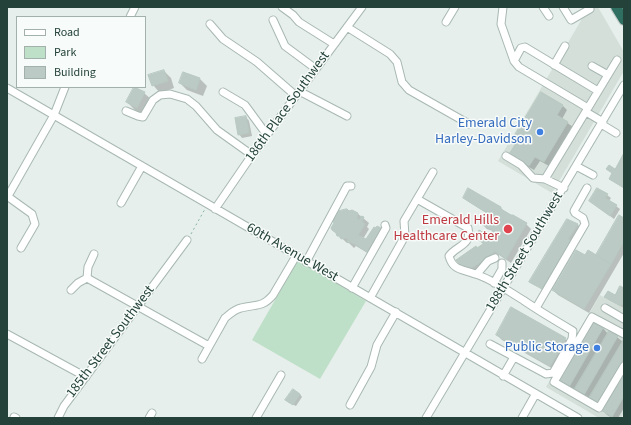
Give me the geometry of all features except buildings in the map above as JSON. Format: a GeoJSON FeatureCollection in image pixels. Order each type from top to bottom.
{"type":"FeatureCollection","features":[{"type":"Feature","properties":{"kind":"street"},"geometry":{"type":"LineString","coordinates":[[130,16],[135,7]]}},
{"type":"Feature","properties":{"kind":"street"},"geometry":{"type":"LineString","coordinates":[[282,7],[300,22],[334,44]]}},
{"type":"Feature","properties":{"kind":"street","name":"186th Place Southwest"},"geometry":{"type":"LineString","coordinates":[[215,208],[252,155],[362,7]]}},
{"type":"Feature","properties":{"kind":"street"},"geometry":{"type":"LineString","coordinates":[[446,22],[455,7]]}},
{"type":"Feature","properties":{"kind":"street"},"geometry":{"type":"LineString","coordinates":[[503,7],[501,24],[514,61],[519,67],[587,110],[602,123],[616,132]]}},
{"type":"Feature","properties":{"kind":"street"},"geometry":{"type":"LineString","coordinates":[[543,7],[549,16]]}},
{"type":"Feature","properties":{"kind":"street"},"geometry":{"type":"LineString","coordinates":[[563,7],[571,20],[590,9],[589,7]]}},
{"type":"Feature","properties":{"kind":"street"},"geometry":{"type":"LineString","coordinates":[[274,20],[285,46],[316,69]]}},
{"type":"Feature","properties":{"kind":"street"},"geometry":{"type":"LineString","coordinates":[[210,24],[223,39],[257,62],[298,94],[347,116]]}},
{"type":"Feature","properties":{"kind":"street"},"geometry":{"type":"LineString","coordinates":[[347,27],[390,54],[397,62],[402,82],[409,90],[469,124]]}},
{"type":"Feature","properties":{"kind":"street"},"geometry":{"type":"LineString","coordinates":[[554,65],[565,46]]}},
{"type":"Feature","properties":{"kind":"street"},"geometry":{"type":"LineString","coordinates":[[514,61],[521,48],[525,47],[598,90]]}},
{"type":"Feature","properties":{"kind":"street"},"geometry":{"type":"LineString","coordinates":[[545,179],[616,60]]}},
{"type":"Feature","properties":{"kind":"street"},"geometry":{"type":"LineString","coordinates":[[592,66],[608,75]]}},
{"type":"Feature","properties":{"kind":"street","name":"188th Street Southwest"},"geometry":{"type":"LineString","coordinates":[[426,418],[624,86]]}},
{"type":"Feature","properties":{"kind":"street","name":"60th Avenue West"},"geometry":{"type":"LineString","coordinates":[[7,88],[578,418]]}},
{"type":"Feature","properties":{"kind":"street"},"geometry":{"type":"LineString","coordinates":[[21,248],[35,224],[32,214],[8,196],[54,116],[65,88]]}},
{"type":"Feature","properties":{"kind":"street"},"geometry":{"type":"LineString","coordinates":[[223,92],[246,105],[267,135]]}},
{"type":"Feature","properties":{"kind":"street"},"geometry":{"type":"LineString","coordinates":[[126,111],[143,117],[153,100],[160,95],[170,94],[187,99],[196,106],[217,130],[252,155]]}},
{"type":"Feature","properties":{"kind":"street"},"geometry":{"type":"LineString","coordinates":[[506,156],[521,165],[533,178],[545,179],[564,188]]}},
{"type":"Feature","properties":{"kind":"street"},"geometry":{"type":"LineString","coordinates":[[121,203],[142,166]]}},
{"type":"Feature","properties":{"kind":"street"},"geometry":{"type":"LineString","coordinates":[[576,166],[593,175]]}},
{"type":"Feature","properties":{"kind":"street"},"geometry":{"type":"LineString","coordinates":[[370,298],[405,236],[404,221],[433,172]]}},
{"type":"Feature","properties":{"kind":"street"},"geometry":{"type":"LineString","coordinates":[[306,262],[347,186],[351,186]]}},
{"type":"Feature","properties":{"kind":"street"},"geometry":{"type":"LineString","coordinates":[[536,308],[584,224],[583,218],[574,211],[587,188]]}},
{"type":"Feature","properties":{"kind":"street"},"geometry":{"type":"LineString","coordinates":[[417,199],[468,228],[468,241],[453,251],[449,256],[454,266],[464,271],[477,274],[504,288],[573,331],[572,339],[553,373],[549,374],[546,374],[490,344]]}},
{"type":"Feature","properties":{"kind":"street"},"geometry":{"type":"LineString","coordinates":[[352,288],[386,228],[385,225]]}},
{"type":"Feature","properties":{"kind":"street","name":"185th Street Southwest"},"geometry":{"type":"LineString","coordinates":[[58,418],[64,406],[187,240]]}},
{"type":"Feature","properties":{"kind":"street"},"geometry":{"type":"LineString","coordinates":[[87,278],[88,267],[94,254]]}},
{"type":"Feature","properties":{"kind":"street"},"geometry":{"type":"LineString","coordinates":[[202,359],[226,318],[241,308],[263,305],[274,296],[296,256]]}},
{"type":"Feature","properties":{"kind":"street"},"geometry":{"type":"LineString","coordinates":[[477,274],[488,261],[495,258]]}},
{"type":"Feature","properties":{"kind":"street"},"geometry":{"type":"LineString","coordinates":[[494,283],[502,269],[502,263]]}},
{"type":"Feature","properties":{"kind":"street"},"geometry":{"type":"LineString","coordinates":[[87,278],[138,305],[209,346]]}},
{"type":"Feature","properties":{"kind":"street"},"geometry":{"type":"LineString","coordinates":[[71,290],[78,283],[87,278]]}},
{"type":"Feature","properties":{"kind":"street"},"geometry":{"type":"LineString","coordinates":[[604,308],[624,319]]}},
{"type":"Feature","properties":{"kind":"street"},"geometry":{"type":"LineString","coordinates":[[350,405],[371,367],[377,345],[396,312]]}},
{"type":"Feature","properties":{"kind":"street"},"geometry":{"type":"LineString","coordinates":[[624,334],[592,317],[554,382],[599,408],[624,366]]}},
{"type":"Feature","properties":{"kind":"street"},"geometry":{"type":"LineString","coordinates":[[7,334],[86,377]]}},
{"type":"Feature","properties":{"kind":"street"},"geometry":{"type":"LineString","coordinates":[[503,376],[514,357]]}},
{"type":"Feature","properties":{"kind":"street"},"geometry":{"type":"LineString","coordinates":[[256,418],[281,375]]}},
{"type":"Feature","properties":{"kind":"street"},"geometry":{"type":"LineString","coordinates":[[522,418],[535,394]]}},
{"type":"Feature","properties":{"kind":"path"},"geometry":{"type":"LineString","coordinates":[[187,240],[208,204]]}},
{"type":"Feature","properties":{"kind":"shaded area"},"geometry":{"type":"Polygon","coordinates":[[[589,7],[598,7],[624,52],[624,71],[552,193],[498,161],[589,7]]]}},
{"type":"Feature","properties":{"kind":"shaded area","name":"Public Storage"},"geometry":{"type":"Polygon","coordinates":[[[600,295],[624,308],[624,413],[621,418],[599,418],[546,387],[600,295]]]}},
{"type":"Feature","properties":{"kind":"green space"},"geometry":{"type":"Polygon","coordinates":[[[298,260],[366,301],[320,379],[252,340],[298,260]]]}},
{"type":"Feature","properties":{"kind":"place","name":"Emerald City Harley-Davidson"},"geometry":{"type":"Point","coordinates":[540,132]}},
{"type":"Feature","properties":{"kind":"place","name":"Emerald Hills Healthcare Center"},"geometry":{"type":"Point","coordinates":[508,229]}},
{"type":"Feature","properties":{"kind":"place","name":"Public Storage"},"geometry":{"type":"Point","coordinates":[597,348]}}]}
